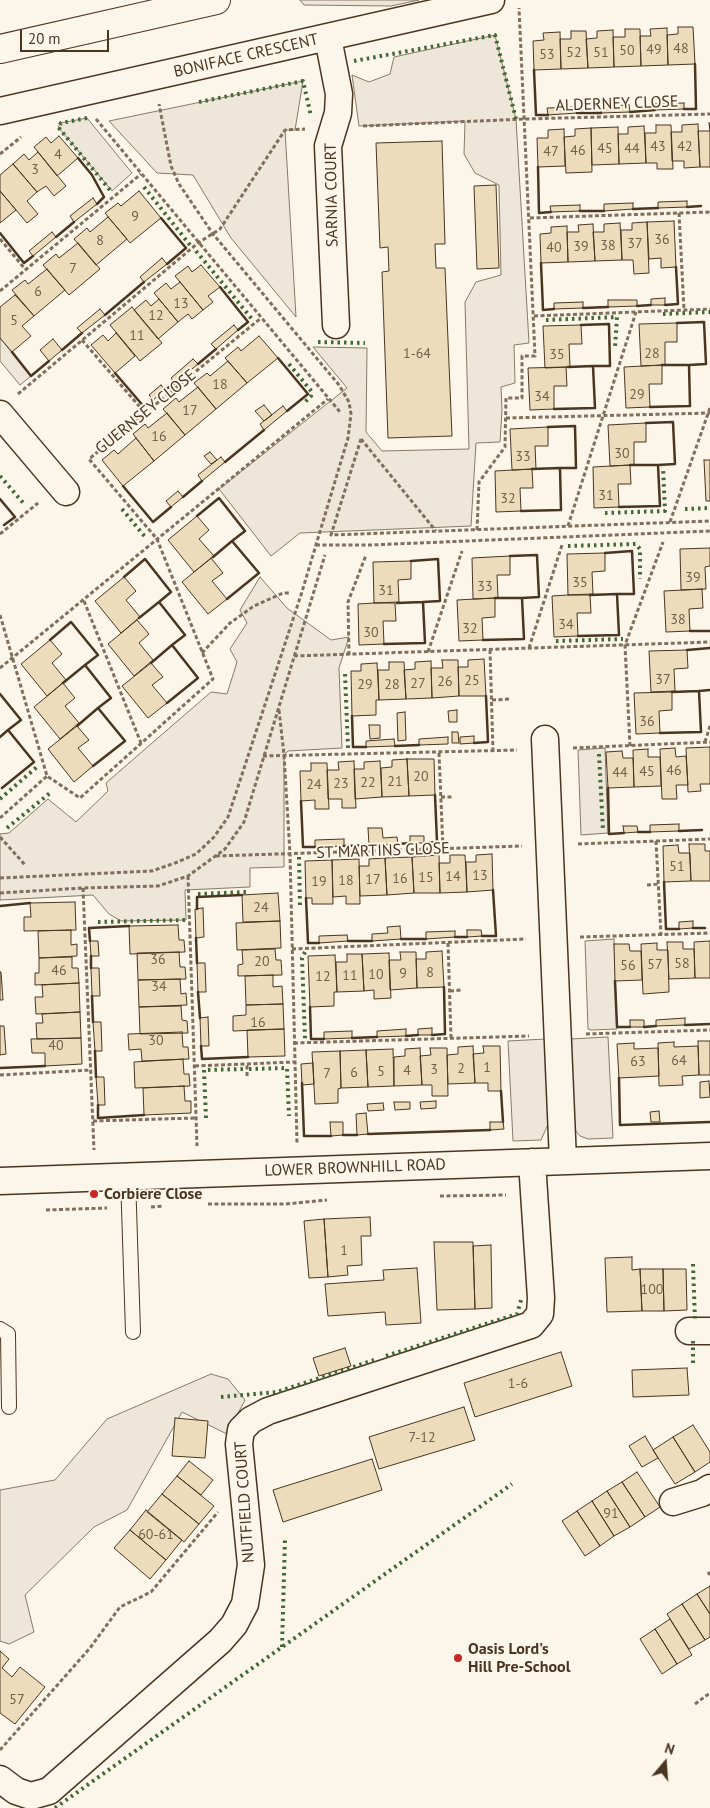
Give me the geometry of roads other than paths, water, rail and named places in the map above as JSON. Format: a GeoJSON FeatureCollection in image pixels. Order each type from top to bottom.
{"type":"FeatureCollection","features":[{"type":"Feature","properties":{"kind":"street"},"geometry":{"type":"LineString","coordinates":[[0,49],[216,0]]}},
{"type":"Feature","properties":{"kind":"street","name":"BONIFACE CRESCENT"},"geometry":{"type":"LineString","coordinates":[[0,111],[491,0]]}},
{"type":"Feature","properties":{"kind":"street","name":"SARNIA COURT"},"geometry":{"type":"LineString","coordinates":[[328,38],[339,94],[338,113],[328,146],[336,325]]}},
{"type":"Feature","properties":{"kind":"street"},"geometry":{"type":"LineString","coordinates":[[8,405],[66,492]]}},
{"type":"Feature","properties":{"kind":"street"},"geometry":{"type":"LineString","coordinates":[[546,744],[563,1161]]}},
{"type":"Feature","properties":{"kind":"street","name":"LOWER BROWNHILL ROAD"},"geometry":{"type":"LineString","coordinates":[[0,1181],[710,1156]]}},
{"type":"Feature","properties":{"kind":"street","name":"NUTFIELD COURT"},"geometry":{"type":"LineString","coordinates":[[0,1779],[16,1791],[31,1796],[49,1791],[220,1641],[234,1625],[245,1604],[251,1565],[239,1444],[241,1430],[251,1420],[268,1411],[516,1332],[531,1325],[540,1314],[542,1298],[532,1162]]}},
{"type":"Feature","properties":{"kind":"street"},"geometry":{"type":"LineString","coordinates":[[673,1502],[707,1496]]}},
{"type":"Feature","properties":{"kind":"lane"},"geometry":{"type":"LineString","coordinates":[[128,1177],[132,1332]]}},
{"type":"Feature","properties":{"kind":"lane"},"geometry":{"type":"LineString","coordinates":[[0,1329],[8,1334],[9,1407]]}},
{"type":"Feature","properties":{"kind":"place","name":"Corbiere Close"},"geometry":{"type":"Point","coordinates":[94,1194]}},
{"type":"Feature","properties":{"kind":"place","name":"Oasis Lord's Hill Pre-School"},"geometry":{"type":"Point","coordinates":[458,1658]}}]}
